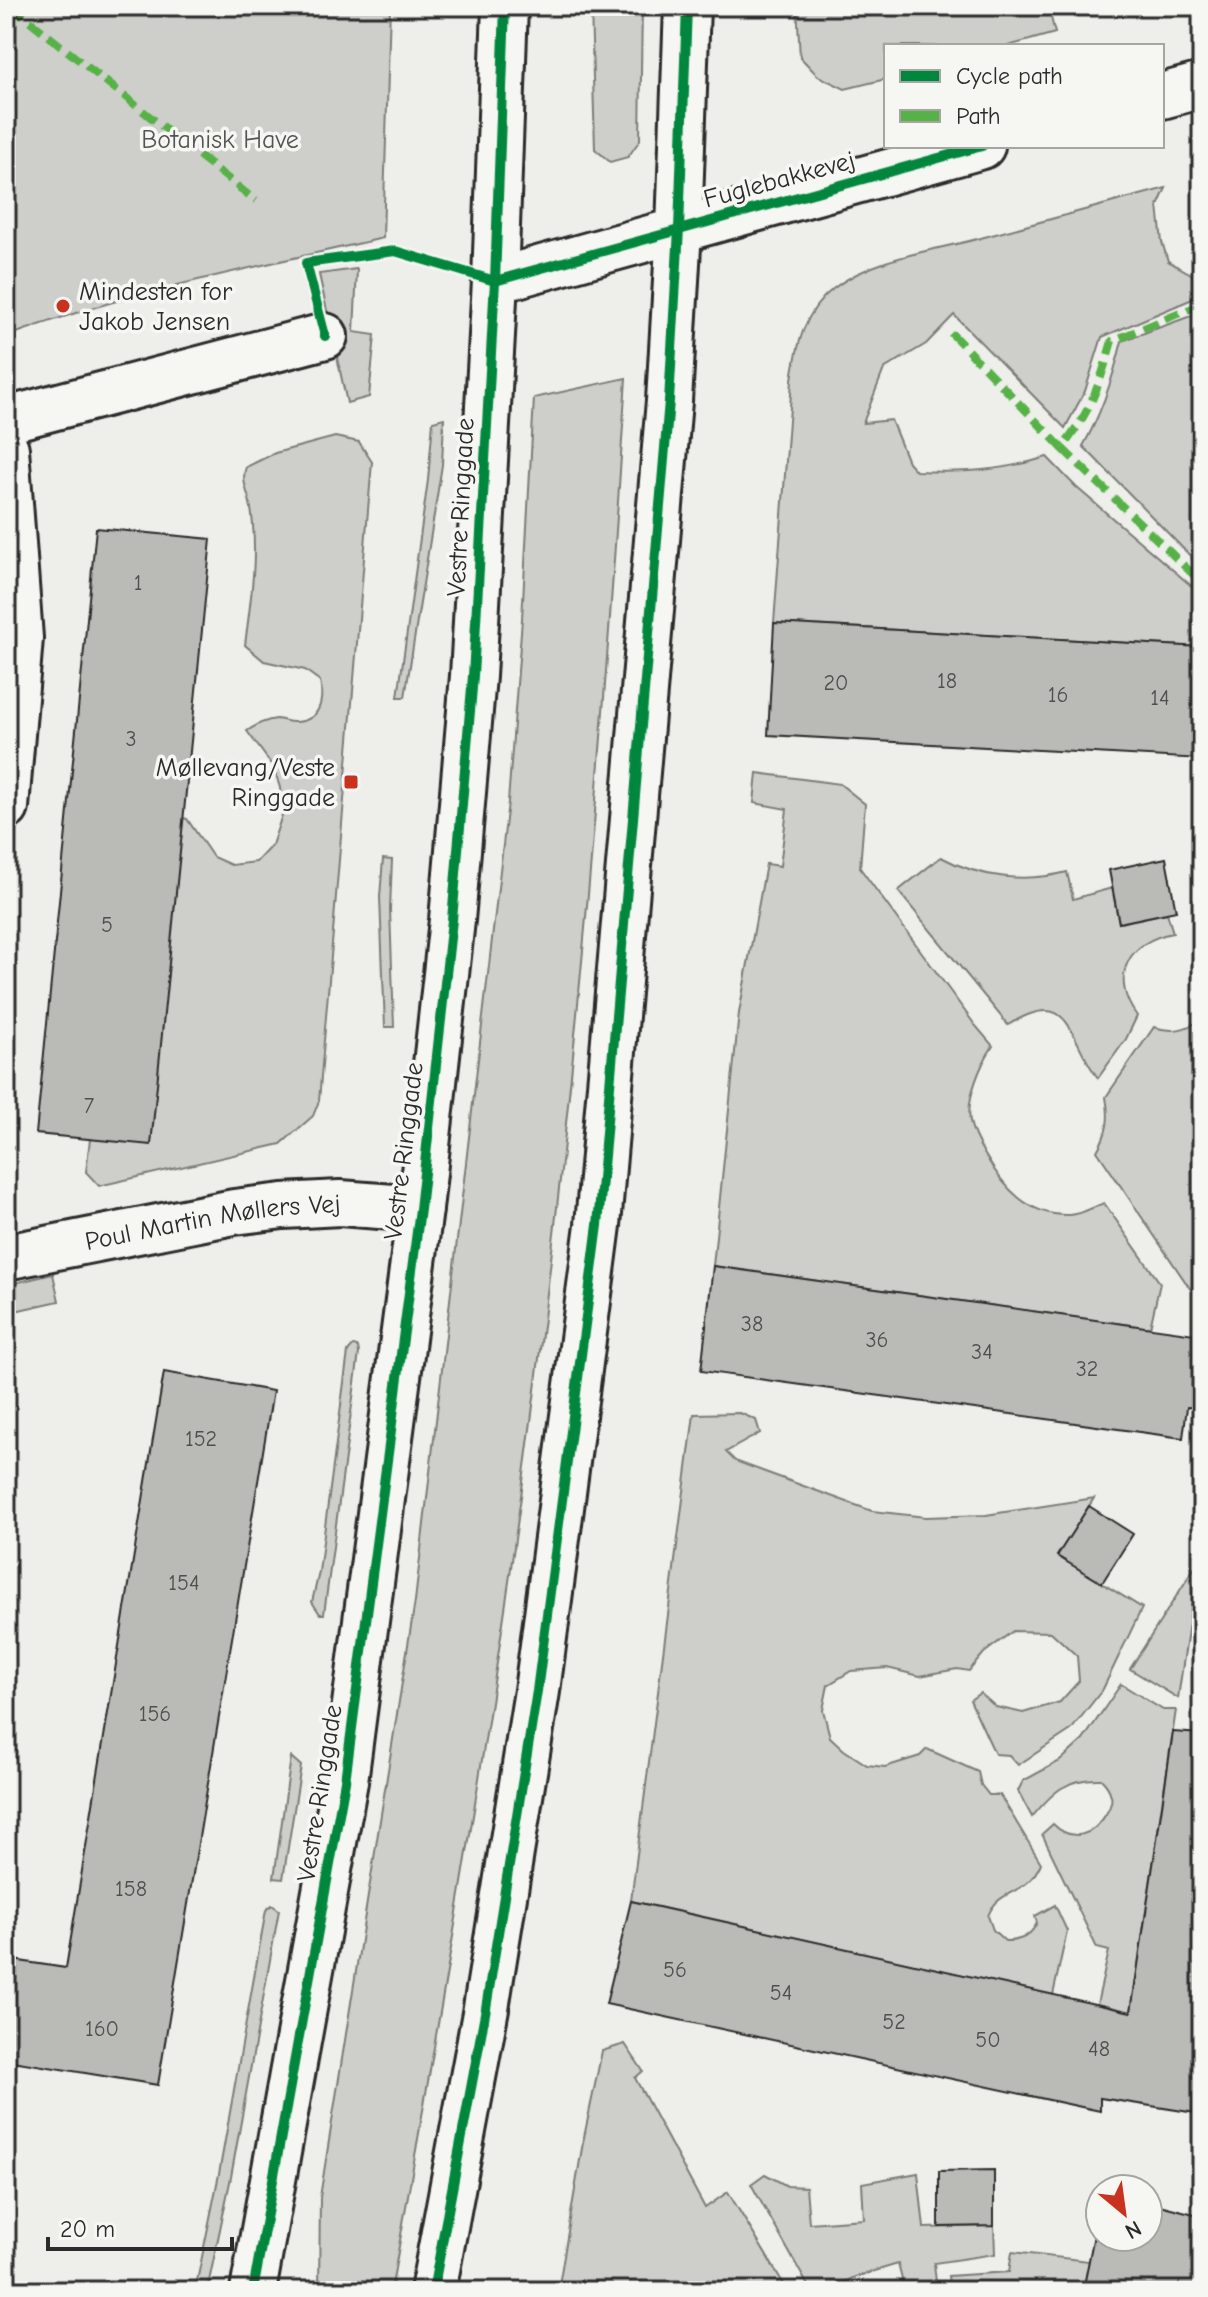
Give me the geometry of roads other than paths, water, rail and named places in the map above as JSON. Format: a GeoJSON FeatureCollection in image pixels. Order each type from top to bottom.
{"type":"FeatureCollection","features":[{"type":"Feature","properties":{"kind":"main road","name":"Vestre Ringgade"},"geometry":{"type":"LineString","coordinates":[[253,2291],[345,1781],[420,1209],[452,920],[473,676],[495,281],[505,6]]}},
{"type":"Feature","properties":{"kind":"main road"},"geometry":{"type":"LineString","coordinates":[[433,2291],[486,2008],[537,1691],[596,1240],[667,416],[679,229],[687,6]]}},
{"type":"Feature","properties":{"kind":"main road"},"geometry":{"type":"LineString","coordinates":[[1164,95],[1202,85]]}},
{"type":"Feature","properties":{"kind":"main road","name":"Fuglebakkevej"},"geometry":{"type":"LineString","coordinates":[[495,281],[975,148]]}},
{"type":"Feature","properties":{"kind":"main road"},"geometry":{"type":"LineString","coordinates":[[6,420],[325,336]]}},
{"type":"Feature","properties":{"kind":"main road"},"geometry":{"type":"LineString","coordinates":[[6,449],[20,638],[6,807]]}},
{"type":"Feature","properties":{"kind":"main road","name":"Poul Martin Møllers Vej"},"geometry":{"type":"LineString","coordinates":[[6,1257],[234,1212],[283,1206],[340,1203],[420,1209]]}},
{"type":"Feature","properties":{"kind":"place","name":"Mindesten for Jakob Jensen"},"geometry":{"type":"Point","coordinates":[63,306]}},
{"type":"Feature","properties":{"kind":"place","name":"Møllevang/Veste Ringgade"},"geometry":{"type":"Point","coordinates":[351,782]}},
{"type":"Feature","properties":{"kind":"park label","name":"Botanisk Have"},"geometry":{"type":"Point","coordinates":[220,139]}}]}
